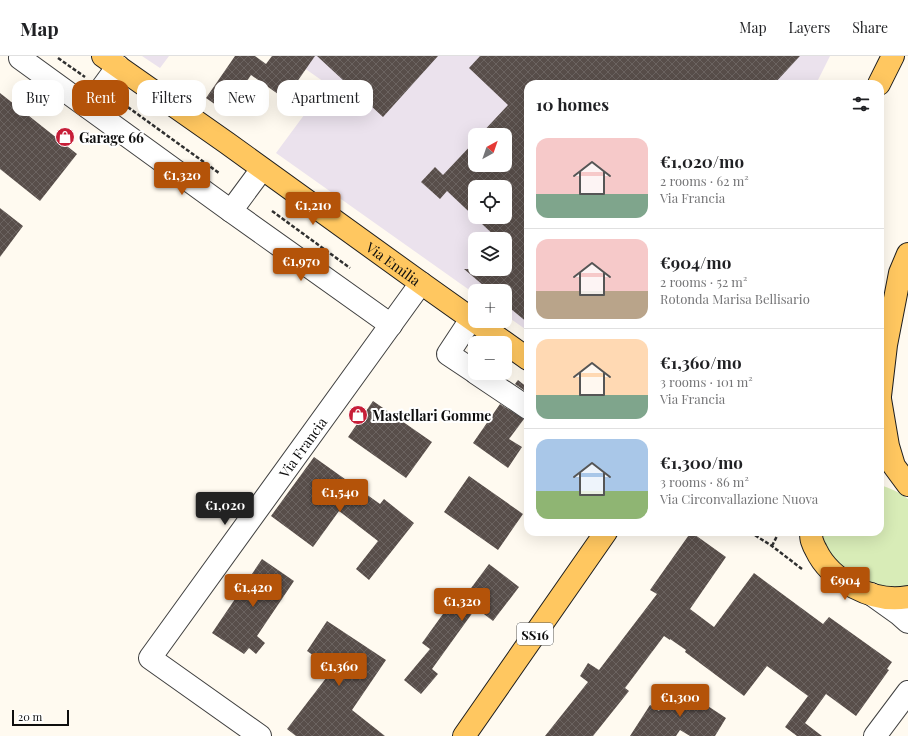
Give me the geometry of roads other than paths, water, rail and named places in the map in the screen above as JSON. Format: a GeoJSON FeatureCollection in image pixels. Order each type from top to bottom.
{"type":"FeatureCollection","features":[{"type":"Feature","properties":{"kind":"main road"},"geometry":{"type":"LineString","coordinates":[[881,80],[893,56]]}},
{"type":"Feature","properties":{"kind":"main road","name":"Via Emilia"},"geometry":{"type":"LineString","coordinates":[[110,61],[468,316]]}},
{"type":"Feature","properties":{"kind":"main road"},"geometry":{"type":"LineString","coordinates":[[884,362],[900,273],[908,254]]}},
{"type":"Feature","properties":{"kind":"main road","name":"Via Emilia"},"geometry":{"type":"LineString","coordinates":[[485,328],[524,356]]}},
{"type":"Feature","properties":{"kind":"main road"},"geometry":{"type":"LineString","coordinates":[[884,422],[888,446],[894,466],[908,485]]}},
{"type":"Feature","properties":{"kind":"main road"},"geometry":{"type":"LineString","coordinates":[[884,474],[908,485]]}},
{"type":"Feature","properties":{"kind":"main road","name":"SS16"},"geometry":{"type":"LineString","coordinates":[[464,736],[603,536]]}},
{"type":"Feature","properties":{"kind":"main road"},"geometry":{"type":"LineString","coordinates":[[809,536],[820,558],[832,572],[850,585],[894,599]]}},
{"type":"Feature","properties":{"kind":"street"},"geometry":{"type":"LineString","coordinates":[[20,58],[72,95]]}},
{"type":"Feature","properties":{"kind":"street"},"geometry":{"type":"LineString","coordinates":[[101,80],[110,61]]}},
{"type":"Feature","properties":{"kind":"street"},"geometry":{"type":"LineString","coordinates":[[100,116],[391,325]]}},
{"type":"Feature","properties":{"kind":"street"},"geometry":{"type":"LineString","coordinates":[[231,211],[262,169]]}},
{"type":"Feature","properties":{"kind":"street","name":"Via Francia"},"geometry":{"type":"LineString","coordinates":[[260,736],[150,658],[421,283]]}},
{"type":"Feature","properties":{"kind":"street"},"geometry":{"type":"LineString","coordinates":[[468,325],[448,354],[468,368]]}},
{"type":"Feature","properties":{"kind":"street"},"geometry":{"type":"LineString","coordinates":[[486,380],[524,405]]}},
{"type":"Feature","properties":{"kind":"street"},"geometry":{"type":"LineString","coordinates":[[894,599],[899,614],[908,622]]}},
{"type":"Feature","properties":{"kind":"street"},"geometry":{"type":"LineString","coordinates":[[875,736],[908,692]]}},
{"type":"Feature","properties":{"kind":"place","name":"Garage 66"},"geometry":{"type":"Point","coordinates":[65,137]}},
{"type":"Feature","properties":{"kind":"place","name":"Mastellari Gomme"},"geometry":{"type":"Point","coordinates":[358,415]}}]}
